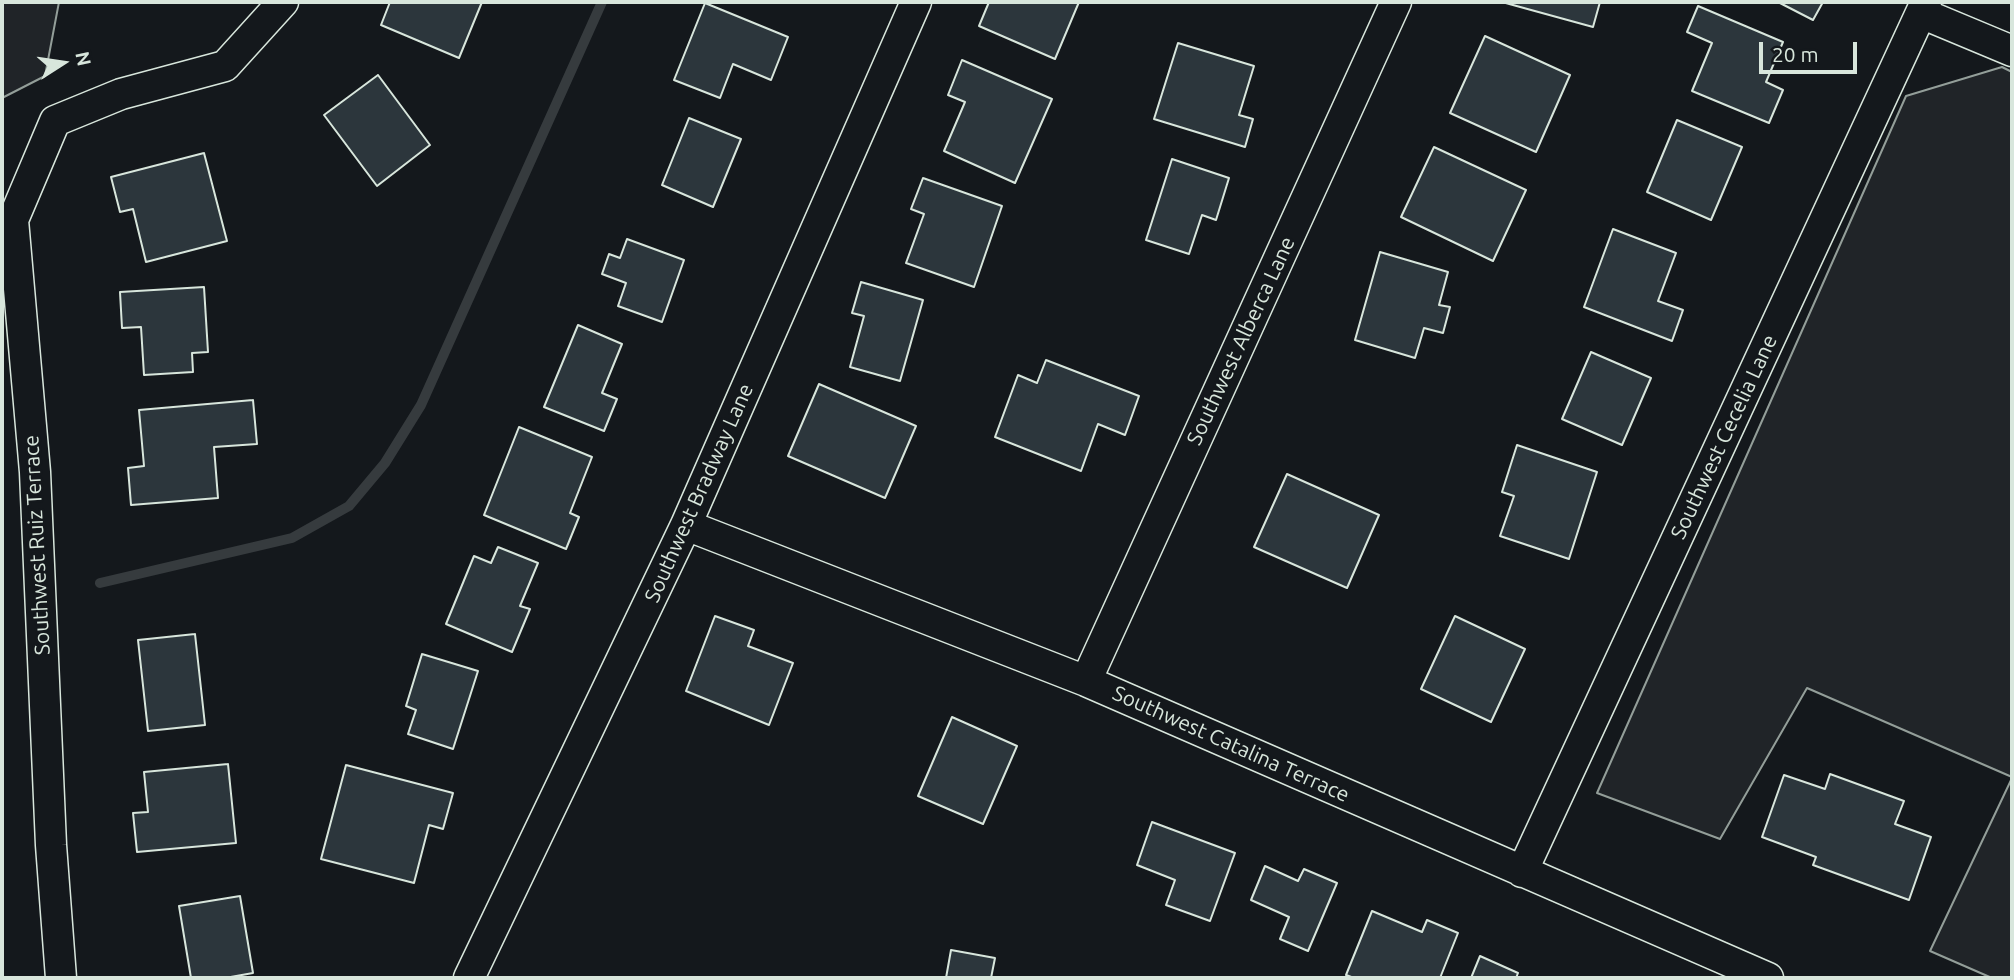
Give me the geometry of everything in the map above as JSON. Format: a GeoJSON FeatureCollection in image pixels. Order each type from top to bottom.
{"type":"FeatureCollection","features":[{"type":"Feature","properties":{"kind":"street","name":"Southwest Ruiz Terrace"},"geometry":{"type":"LineString","coordinates":[[61,978],[51,845],[35,472],[13,220],[55,121],[121,94],[225,66],[283,2]]}},
{"type":"Feature","properties":{"kind":"street","name":"Southwest Bradway Lane"},"geometry":{"type":"LineString","coordinates":[[469,978],[686,525],[916,2]]}},
{"type":"Feature","properties":{"kind":"street","name":"Southwest Alberca Lane"},"geometry":{"type":"LineString","coordinates":[[1086,681],[1396,2]]}},
{"type":"Feature","properties":{"kind":"street"},"geometry":{"type":"LineString","coordinates":[[1924,7],[2012,51]]}},
{"type":"Feature","properties":{"kind":"street","name":"Southwest Cecelia Lane"},"geometry":{"type":"LineString","coordinates":[[1522,872],[1924,7]]}},
{"type":"Feature","properties":{"kind":"street","name":"Southwest Catalina Terrace"},"geometry":{"type":"LineString","coordinates":[[686,525],[1086,681],[1769,978]]}},
{"type":"Feature","properties":{"kind":"shaded area"},"geometry":{"type":"Polygon","coordinates":[[[2,2],[59,2],[45,76],[2,98],[2,2]]]}},
{"type":"Feature","properties":{"kind":"shaded area"},"geometry":{"type":"Polygon","coordinates":[[[2002,67],[2012,72],[2012,777],[1807,688],[1720,839],[1597,793],[1906,96],[2002,67]]]}},
{"type":"Feature","properties":{"kind":"shaded area"},"geometry":{"type":"Polygon","coordinates":[[[2012,778],[2012,978],[1992,978],[1930,951],[2012,778]]]}},
{"type":"Feature","properties":{"kind":"building"},"geometry":{"type":"Polygon","coordinates":[[[390,2],[482,2],[459,58],[381,25],[390,2]]]}},
{"type":"Feature","properties":{"kind":"building"},"geometry":{"type":"Polygon","coordinates":[[[989,2],[1079,2],[1055,59],[979,26],[989,2]]]}},
{"type":"Feature","properties":{"kind":"building"},"geometry":{"type":"Polygon","coordinates":[[[1502,2],[1600,2],[1593,27],[1502,2]]]}},
{"type":"Feature","properties":{"kind":"building"},"geometry":{"type":"Polygon","coordinates":[[[1778,2],[1823,2],[1813,20],[1778,2]]]}},
{"type":"Feature","properties":{"kind":"building"},"geometry":{"type":"Polygon","coordinates":[[[705,3],[788,37],[771,80],[733,64],[720,98],[674,80],[705,3]]]}},
{"type":"Feature","properties":{"kind":"building"},"geometry":{"type":"Polygon","coordinates":[[[1698,6],[1783,42],[1766,82],[1783,90],[1769,123],[1692,91],[1712,43],[1687,32],[1698,6]]]}},
{"type":"Feature","properties":{"kind":"building"},"geometry":{"type":"Polygon","coordinates":[[[1485,36],[1570,75],[1536,152],[1450,113],[1485,36]]]}},
{"type":"Feature","properties":{"kind":"building"},"geometry":{"type":"Polygon","coordinates":[[[1178,43],[1254,66],[1239,115],[1253,119],[1245,147],[1154,119],[1178,43]]]}},
{"type":"Feature","properties":{"kind":"building"},"geometry":{"type":"Polygon","coordinates":[[[962,60],[1052,99],[1015,183],[944,151],[965,102],[948,95],[962,60]]]}},
{"type":"Feature","properties":{"kind":"building"},"geometry":{"type":"Polygon","coordinates":[[[378,75],[430,145],[377,186],[324,115],[378,75]]]}},
{"type":"Feature","properties":{"kind":"building"},"geometry":{"type":"Polygon","coordinates":[[[689,118],[741,139],[713,207],[662,185],[689,118]]]}},
{"type":"Feature","properties":{"kind":"building"},"geometry":{"type":"Polygon","coordinates":[[[1677,120],[1742,147],[1711,220],[1647,192],[1677,120]]]}},
{"type":"Feature","properties":{"kind":"building"},"geometry":{"type":"Polygon","coordinates":[[[1434,147],[1526,190],[1493,261],[1401,217],[1434,147]]]}},
{"type":"Feature","properties":{"kind":"building"},"geometry":{"type":"Polygon","coordinates":[[[204,153],[227,241],[146,262],[133,209],[120,212],[111,177],[204,153]]]}},
{"type":"Feature","properties":{"kind":"building"},"geometry":{"type":"Polygon","coordinates":[[[1172,159],[1229,178],[1216,220],[1202,215],[1189,254],[1146,240],[1172,159]]]}},
{"type":"Feature","properties":{"kind":"building"},"geometry":{"type":"Polygon","coordinates":[[[923,178],[1002,206],[974,287],[906,263],[924,214],[911,209],[923,178]]]}},
{"type":"Feature","properties":{"kind":"building"},"geometry":{"type":"Polygon","coordinates":[[[1613,229],[1676,253],[1658,301],[1683,310],[1672,341],[1584,307],[1613,229]]]}},
{"type":"Feature","properties":{"kind":"building"},"geometry":{"type":"Polygon","coordinates":[[[627,239],[684,260],[662,322],[618,306],[626,283],[602,274],[609,254],[620,258],[627,239]]]}},
{"type":"Feature","properties":{"kind":"building"},"geometry":{"type":"Polygon","coordinates":[[[1380,252],[1448,272],[1439,305],[1450,307],[1443,333],[1424,328],[1415,358],[1355,340],[1380,252]]]}},
{"type":"Feature","properties":{"kind":"building"},"geometry":{"type":"Polygon","coordinates":[[[861,282],[923,300],[900,381],[850,367],[864,316],[852,313],[861,282]]]}},
{"type":"Feature","properties":{"kind":"building"},"geometry":{"type":"Polygon","coordinates":[[[204,287],[208,352],[192,353],[193,372],[144,375],[141,327],[122,328],[120,292],[204,287]]]}},
{"type":"Feature","properties":{"kind":"building"},"geometry":{"type":"Polygon","coordinates":[[[578,325],[622,344],[602,393],[617,399],[604,431],[544,407],[578,325]]]}},
{"type":"Feature","properties":{"kind":"building"},"geometry":{"type":"Polygon","coordinates":[[[1591,352],[1651,378],[1622,445],[1562,419],[1591,352]]]}},
{"type":"Feature","properties":{"kind":"building"},"geometry":{"type":"Polygon","coordinates":[[[1046,360],[1139,396],[1125,435],[1098,424],[1081,471],[995,437],[1018,375],[1037,383],[1046,360]]]}},
{"type":"Feature","properties":{"kind":"building"},"geometry":{"type":"Polygon","coordinates":[[[819,384],[916,426],[885,498],[788,456],[819,384]]]}},
{"type":"Feature","properties":{"kind":"building"},"geometry":{"type":"Polygon","coordinates":[[[253,400],[257,444],[214,447],[218,498],[131,505],[128,468],[144,466],[139,410],[253,400]]]}},
{"type":"Feature","properties":{"kind":"building"},"geometry":{"type":"Polygon","coordinates":[[[519,427],[592,457],[570,513],[579,517],[566,549],[484,515],[519,427]]]}},
{"type":"Feature","properties":{"kind":"building"},"geometry":{"type":"Polygon","coordinates":[[[1517,445],[1597,472],[1569,559],[1500,536],[1514,496],[1502,492],[1517,445]]]}},
{"type":"Feature","properties":{"kind":"building"},"geometry":{"type":"Polygon","coordinates":[[[1287,474],[1379,515],[1347,588],[1254,547],[1287,474]]]}},
{"type":"Feature","properties":{"kind":"building"},"geometry":{"type":"Polygon","coordinates":[[[498,547],[538,563],[520,606],[530,609],[512,652],[446,624],[474,556],[491,563],[498,547]]]}},
{"type":"Feature","properties":{"kind":"building"},"geometry":{"type":"Polygon","coordinates":[[[715,616],[754,630],[748,646],[793,663],[769,725],[686,691],[715,616]]]}},
{"type":"Feature","properties":{"kind":"building"},"geometry":{"type":"Polygon","coordinates":[[[1455,616],[1525,649],[1491,722],[1421,689],[1455,616]]]}},
{"type":"Feature","properties":{"kind":"building"},"geometry":{"type":"Polygon","coordinates":[[[195,634],[205,725],[148,731],[138,640],[195,634]]]}},
{"type":"Feature","properties":{"kind":"building"},"geometry":{"type":"Polygon","coordinates":[[[422,654],[478,671],[453,749],[408,734],[416,710],[406,706],[422,654]]]}},
{"type":"Feature","properties":{"kind":"building"},"geometry":{"type":"Polygon","coordinates":[[[952,717],[1017,746],[983,824],[918,796],[952,717]]]}},
{"type":"Feature","properties":{"kind":"building"},"geometry":{"type":"Polygon","coordinates":[[[228,764],[236,843],[137,852],[133,813],[148,812],[144,772],[228,764]]]}},
{"type":"Feature","properties":{"kind":"building"},"geometry":{"type":"Polygon","coordinates":[[[346,765],[453,793],[443,829],[429,825],[414,883],[321,859],[346,765]]]}},
{"type":"Feature","properties":{"kind":"building"},"geometry":{"type":"Polygon","coordinates":[[[1830,774],[1904,801],[1895,824],[1931,837],[1909,900],[1813,865],[1816,857],[1762,837],[1784,775],[1825,789],[1830,774]]]}},
{"type":"Feature","properties":{"kind":"building"},"geometry":{"type":"Polygon","coordinates":[[[1152,822],[1235,853],[1210,921],[1166,905],[1175,880],[1137,865],[1152,822]]]}},
{"type":"Feature","properties":{"kind":"building"},"geometry":{"type":"Polygon","coordinates":[[[1265,866],[1298,881],[1304,869],[1337,883],[1308,951],[1280,939],[1289,917],[1251,900],[1265,866]]]}},
{"type":"Feature","properties":{"kind":"building"},"geometry":{"type":"Polygon","coordinates":[[[240,896],[253,973],[225,978],[191,978],[179,906],[240,896]]]}},
{"type":"Feature","properties":{"kind":"building"},"geometry":{"type":"Polygon","coordinates":[[[1372,911],[1422,932],[1427,920],[1458,933],[1440,978],[1354,978],[1346,975],[1372,911]]]}},
{"type":"Feature","properties":{"kind":"building"},"geometry":{"type":"Polygon","coordinates":[[[951,950],[995,958],[991,978],[946,978],[951,950]]]}},
{"type":"Feature","properties":{"kind":"building"},"geometry":{"type":"Polygon","coordinates":[[[1480,956],[1518,973],[1516,978],[1471,978],[1480,956]]]}},
{"type":"Feature","properties":{"kind":"waterway"},"geometry":{"type":"LineString","coordinates":[[100,583],[292,538],[349,506],[385,463],[421,405],[602,2]]}}]}
